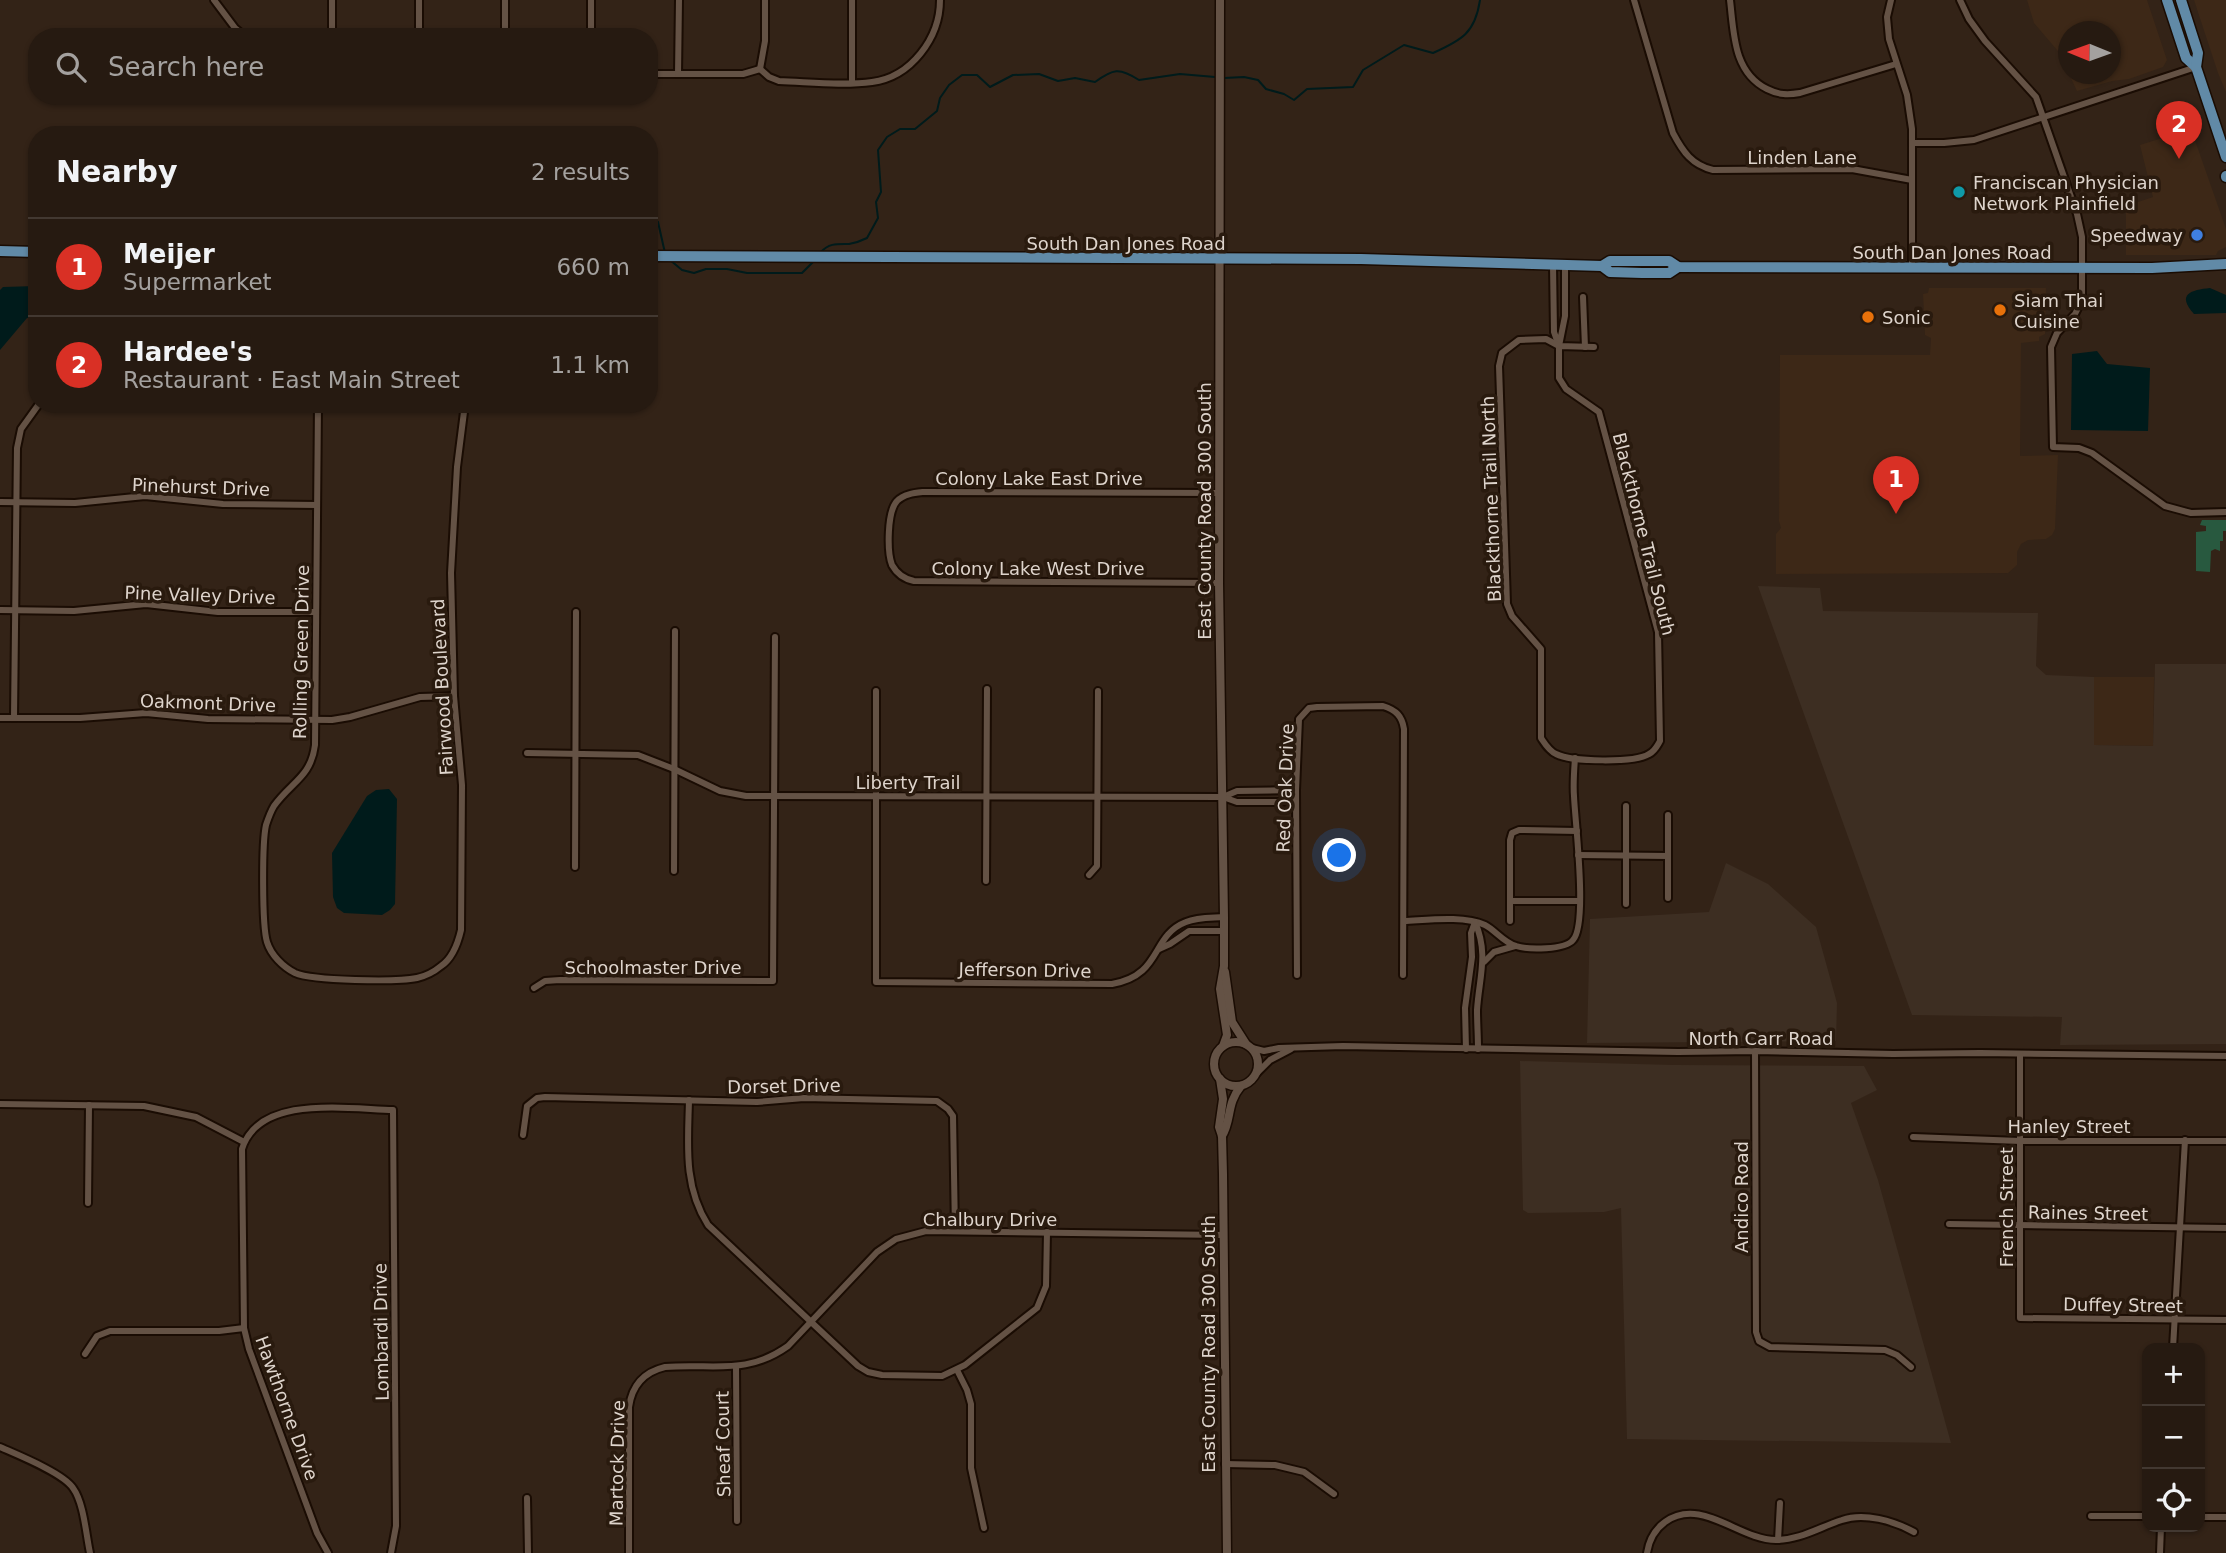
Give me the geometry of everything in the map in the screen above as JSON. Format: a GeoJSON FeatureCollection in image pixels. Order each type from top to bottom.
{"type":"FeatureCollection","features":[{"type":"Feature","properties":{"kind":"main road"},"geometry":{"type":"LineString","coordinates":[[2167,0],[2186,58],[2196,68]]}},
{"type":"Feature","properties":{"kind":"main road"},"geometry":{"type":"LineString","coordinates":[[2181,0],[2198,53],[2196,68],[2226,157]]}},
{"type":"Feature","properties":{"kind":"main road"},"geometry":{"type":"LineString","coordinates":[[0,251],[28,252]]}},
{"type":"Feature","properties":{"kind":"main road","name":"South Dan Jones Road"},"geometry":{"type":"LineString","coordinates":[[658,256],[1374,260],[1602,266],[1610,272],[1656,273],[1669,273],[1678,267],[2083,268],[2226,264]]}},
{"type":"Feature","properties":{"kind":"street"},"geometry":{"type":"LineString","coordinates":[[214,0],[235,28]]}},
{"type":"Feature","properties":{"kind":"street"},"geometry":{"type":"LineString","coordinates":[[332,0],[332,28]]}},
{"type":"Feature","properties":{"kind":"street"},"geometry":{"type":"LineString","coordinates":[[419,0],[419,28]]}},
{"type":"Feature","properties":{"kind":"street"},"geometry":{"type":"LineString","coordinates":[[505,0],[505,28]]}},
{"type":"Feature","properties":{"kind":"street"},"geometry":{"type":"LineString","coordinates":[[591,0],[591,28]]}},
{"type":"Feature","properties":{"kind":"street"},"geometry":{"type":"LineString","coordinates":[[678,74],[679,0]]}},
{"type":"Feature","properties":{"kind":"street"},"geometry":{"type":"LineString","coordinates":[[760,69],[765,41],[765,0]]}},
{"type":"Feature","properties":{"kind":"street"},"geometry":{"type":"LineString","coordinates":[[852,0],[852,83]]}},
{"type":"Feature","properties":{"kind":"street"},"geometry":{"type":"LineString","coordinates":[[760,69],[779,81],[852,83],[881,80],[909,65],[928,43],[936,27],[940,0]]}},
{"type":"Feature","properties":{"kind":"street","name":"East County Road 300 South"},"geometry":{"type":"LineString","coordinates":[[1220,0],[1219,583],[1224,918],[1224,965],[1220,989],[1227,1035],[1223,1046]]}},
{"type":"Feature","properties":{"kind":"street","name":"Linden Lane"},"geometry":{"type":"LineString","coordinates":[[1634,0],[1673,133],[1684,152],[1694,162],[1713,170],[1852,169],[1912,180]]}},
{"type":"Feature","properties":{"kind":"street"},"geometry":{"type":"LineString","coordinates":[[1730,0],[1740,60],[1751,78],[1776,93],[1800,93],[1896,64]]}},
{"type":"Feature","properties":{"kind":"street"},"geometry":{"type":"LineString","coordinates":[[1891,0],[1887,17],[1888,33],[1910,109],[1912,267]]}},
{"type":"Feature","properties":{"kind":"street"},"geometry":{"type":"LineString","coordinates":[[1960,0],[1969,19],[1985,41],[2036,97],[2077,214],[2082,237],[2082,300],[2075,314],[2057,333],[2051,347],[2053,447],[2078,448],[2092,453],[2165,506],[2191,513],[2226,512]]}},
{"type":"Feature","properties":{"kind":"street"},"geometry":{"type":"LineString","coordinates":[[1912,143],[1974,140],[2196,68]]}},
{"type":"Feature","properties":{"kind":"street"},"geometry":{"type":"LineString","coordinates":[[658,74],[743,75],[760,69]]}},
{"type":"Feature","properties":{"kind":"street"},"geometry":{"type":"LineString","coordinates":[[1553,265],[1554,332],[1559,346]]}},
{"type":"Feature","properties":{"kind":"street"},"geometry":{"type":"LineString","coordinates":[[1559,346],[1565,316],[1565,265]]}},
{"type":"Feature","properties":{"kind":"street"},"geometry":{"type":"LineString","coordinates":[[1583,297],[1585,347]]}},
{"type":"Feature","properties":{"kind":"street","name":"Blackthorne Trail North"},"geometry":{"type":"LineString","coordinates":[[1575,758],[1556,755],[1547,748],[1541,738],[1541,649],[1512,616],[1507,604],[1499,366],[1502,353],[1520,340],[1546,339],[1559,346],[1594,347]]}},
{"type":"Feature","properties":{"kind":"street","name":"Blackthorne Trail South"},"geometry":{"type":"LineString","coordinates":[[1559,346],[1559,378],[1566,390],[1599,412],[1658,632],[1660,741],[1648,755],[1634,759],[1575,758]]}},
{"type":"Feature","properties":{"kind":"street"},"geometry":{"type":"LineString","coordinates":[[14,718],[18,439],[32,413]]}},
{"type":"Feature","properties":{"kind":"street","name":"Rolling Green Drive"},"geometry":{"type":"LineString","coordinates":[[281,964],[267,944],[264,927],[265,834],[266,824],[274,806],[300,780],[310,764],[315,745],[318,413]]}},
{"type":"Feature","properties":{"kind":"street","name":"Fairwood Boulevard"},"geometry":{"type":"LineString","coordinates":[[281,964],[293,972],[318,978],[415,978],[444,965],[456,947],[461,930],[461,777],[452,642],[453,532],[464,413]]}},
{"type":"Feature","properties":{"kind":"street","name":"Colony Lake East Drive"},"geometry":{"type":"LineString","coordinates":[[890,536],[890,517],[895,504],[907,495],[923,492],[1219,493]]}},
{"type":"Feature","properties":{"kind":"street","name":"Pinehurst Drive"},"geometry":{"type":"LineString","coordinates":[[0,502],[75,503],[145,496],[223,504],[317,505]]}},
{"type":"Feature","properties":{"kind":"street","name":"Colony Lake West Drive"},"geometry":{"type":"LineString","coordinates":[[890,536],[890,553],[894,568],[902,577],[914,581],[1219,583]]}},
{"type":"Feature","properties":{"kind":"street","name":"Pine Valley Drive"},"geometry":{"type":"LineString","coordinates":[[0,610],[74,611],[146,604],[218,612],[316,612]]}},
{"type":"Feature","properties":{"kind":"street"},"geometry":{"type":"LineString","coordinates":[[575,867],[576,612]]}},
{"type":"Feature","properties":{"kind":"street"},"geometry":{"type":"LineString","coordinates":[[674,872],[675,631]]}},
{"type":"Feature","properties":{"kind":"street"},"geometry":{"type":"LineString","coordinates":[[775,637],[775,797]]}},
{"type":"Feature","properties":{"kind":"street"},"geometry":{"type":"LineString","coordinates":[[986,881],[987,689]]}},
{"type":"Feature","properties":{"kind":"street"},"geometry":{"type":"LineString","coordinates":[[876,691],[877,796]]}},
{"type":"Feature","properties":{"kind":"street"},"geometry":{"type":"LineString","coordinates":[[1089,875],[1097,866],[1098,691]]}},
{"type":"Feature","properties":{"kind":"street","name":"Oakmont Drive"},"geometry":{"type":"LineString","coordinates":[[0,718],[80,718],[146,713],[208,719],[315,720],[350,718],[420,697],[454,696]]}},
{"type":"Feature","properties":{"kind":"street","name":"Red Oak Drive"},"geometry":{"type":"LineString","coordinates":[[1297,975],[1297,727],[1299,719],[1309,708],[1317,706],[1391,708],[1399,714],[1404,729],[1404,975]]}},
{"type":"Feature","properties":{"kind":"street","name":"Liberty Trail"},"geometry":{"type":"LineString","coordinates":[[527,753],[638,755],[728,793],[775,797],[1223,797],[1237,791],[1296,790]]}},
{"type":"Feature","properties":{"kind":"street"},"geometry":{"type":"LineString","coordinates":[[1484,962],[1494,952],[1515,946],[1566,946],[1574,940],[1578,932],[1575,758]]}},
{"type":"Feature","properties":{"kind":"street","name":"Jefferson Drive"},"geometry":{"type":"LineString","coordinates":[[877,796],[876,982],[1112,984],[1136,977],[1147,967],[1167,934],[1182,923],[1205,918],[1224,918]]}},
{"type":"Feature","properties":{"kind":"street","name":"Schoolmaster Drive"},"geometry":{"type":"LineString","coordinates":[[534,988],[545,981],[561,980],[773,981],[775,797]]}},
{"type":"Feature","properties":{"kind":"street"},"geometry":{"type":"LineString","coordinates":[[1223,797],[1237,802],[1296,802]]}},
{"type":"Feature","properties":{"kind":"street"},"geometry":{"type":"LineString","coordinates":[[1626,806],[1626,904]]}},
{"type":"Feature","properties":{"kind":"street"},"geometry":{"type":"LineString","coordinates":[[1668,815],[1668,898]]}},
{"type":"Feature","properties":{"kind":"street"},"geometry":{"type":"LineString","coordinates":[[1510,921],[1511,833],[1519,830],[1577,831]]}},
{"type":"Feature","properties":{"kind":"street"},"geometry":{"type":"LineString","coordinates":[[1578,856],[1668,856]]}},
{"type":"Feature","properties":{"kind":"street"},"geometry":{"type":"LineString","coordinates":[[1510,901],[1579,901]]}},
{"type":"Feature","properties":{"kind":"street"},"geometry":{"type":"LineString","coordinates":[[1404,920],[1475,922],[1485,925],[1515,946]]}},
{"type":"Feature","properties":{"kind":"street"},"geometry":{"type":"LineString","coordinates":[[1475,922],[1480,932],[1484,962],[1477,1009],[1478,1049]]}},
{"type":"Feature","properties":{"kind":"street"},"geometry":{"type":"LineString","coordinates":[[1465,1049],[1465,1008],[1472,957],[1471,933],[1475,922]]}},
{"type":"Feature","properties":{"kind":"street","name":"Jefferson Drive"},"geometry":{"type":"LineString","coordinates":[[1159,949],[1189,931],[1224,931]]}},
{"type":"Feature","properties":{"kind":"street","name":"East County Road 300 South"},"geometry":{"type":"LineString","coordinates":[[1224,965],[1232,1022],[1249,1046]]}},
{"type":"Feature","properties":{"kind":"street"},"geometry":{"type":"LineString","coordinates":[[1256,1074],[1258,1060],[1249,1046],[1234,1042],[1223,1046],[1216,1056],[1214,1062],[1220,1079],[1226,1084],[1241,1086],[1253,1079],[1270,1060],[1296,1047]]}},
{"type":"Feature","properties":{"kind":"street","name":"North Carr Road"},"geometry":{"type":"LineString","coordinates":[[1249,1046],[1264,1051],[1296,1047],[2226,1056]]}},
{"type":"Feature","properties":{"kind":"street","name":"Andico Road"},"geometry":{"type":"LineString","coordinates":[[1755,1051],[1756,1332],[1760,1343],[1770,1347],[1885,1350],[1897,1355],[1910,1367]]}},
{"type":"Feature","properties":{"kind":"street","name":"French Street"},"geometry":{"type":"LineString","coordinates":[[2020,1054],[2020,1318]]}},
{"type":"Feature","properties":{"kind":"street","name":"East County Road 300 South"},"geometry":{"type":"LineString","coordinates":[[1220,1079],[1223,1099],[1219,1127],[1222,1136],[1227,1553]]}},
{"type":"Feature","properties":{"kind":"street","name":"East County Road 300 South"},"geometry":{"type":"LineString","coordinates":[[1222,1136],[1233,1097],[1241,1086]]}},
{"type":"Feature","properties":{"kind":"street","name":"Dorset Drive"},"geometry":{"type":"LineString","coordinates":[[523,1135],[527,1106],[537,1098],[757,1102],[804,1098],[937,1101],[953,1116],[955,1231]]}},
{"type":"Feature","properties":{"kind":"street"},"geometry":{"type":"LineString","coordinates":[[689,1100],[689,1176],[703,1216],[712,1229],[858,1366],[869,1371],[882,1375],[942,1376],[957,1370],[1037,1308],[1046,1286],[1047,1232]]}},
{"type":"Feature","properties":{"kind":"street"},"geometry":{"type":"LineString","coordinates":[[0,1104],[144,1106],[180,1112],[217,1126],[244,1142]]}},
{"type":"Feature","properties":{"kind":"street"},"geometry":{"type":"LineString","coordinates":[[88,1203],[89,1105]]}},
{"type":"Feature","properties":{"kind":"street","name":"Lombardi Drive"},"geometry":{"type":"LineString","coordinates":[[244,1142],[251,1131],[269,1117],[288,1111],[329,1108],[393,1110],[396,1526],[391,1553]]}},
{"type":"Feature","properties":{"kind":"street","name":"Hanley Street"},"geometry":{"type":"LineString","coordinates":[[1913,1137],[2020,1141],[2226,1141]]}},
{"type":"Feature","properties":{"kind":"street"},"geometry":{"type":"LineString","coordinates":[[2173,1343],[2185,1140]]}},
{"type":"Feature","properties":{"kind":"street","name":"Hawthorne Drive"},"geometry":{"type":"LineString","coordinates":[[244,1142],[244,1328],[248,1349],[317,1533],[328,1553]]}},
{"type":"Feature","properties":{"kind":"street","name":"Raines Street"},"geometry":{"type":"LineString","coordinates":[[1950,1224],[2226,1228]]}},
{"type":"Feature","properties":{"kind":"street","name":"Chalbury Drive"},"geometry":{"type":"LineString","coordinates":[[642,1378],[665,1367],[746,1366],[775,1354],[788,1346],[877,1252],[896,1239],[926,1231],[1223,1235]]}},
{"type":"Feature","properties":{"kind":"street","name":"Duffey Street"},"geometry":{"type":"LineString","coordinates":[[2020,1318],[2226,1320]]}},
{"type":"Feature","properties":{"kind":"street"},"geometry":{"type":"LineString","coordinates":[[85,1354],[97,1336],[110,1331],[219,1331],[244,1328]]}},
{"type":"Feature","properties":{"kind":"street","name":"Sheaf Court"},"geometry":{"type":"LineString","coordinates":[[736,1367],[737,1521]]}},
{"type":"Feature","properties":{"kind":"street"},"geometry":{"type":"LineString","coordinates":[[957,1370],[971,1404],[971,1468],[984,1528]]}},
{"type":"Feature","properties":{"kind":"street","name":"Martock Drive"},"geometry":{"type":"LineString","coordinates":[[629,1553],[629,1407],[632,1392],[642,1378]]}},
{"type":"Feature","properties":{"kind":"street"},"geometry":{"type":"LineString","coordinates":[[0,1447],[63,1478],[73,1488],[79,1501],[90,1553]]}},
{"type":"Feature","properties":{"kind":"street"},"geometry":{"type":"LineString","coordinates":[[1225,1464],[1275,1465],[1304,1472],[1334,1493]]}},
{"type":"Feature","properties":{"kind":"street"},"geometry":{"type":"LineString","coordinates":[[527,1498],[528,1553]]}},
{"type":"Feature","properties":{"kind":"street"},"geometry":{"type":"LineString","coordinates":[[1778,1540],[1780,1503]]}},
{"type":"Feature","properties":{"kind":"street"},"geometry":{"type":"LineString","coordinates":[[1647,1553],[1650,1540],[1661,1525],[1677,1516],[1692,1513],[1713,1519],[1753,1537],[1778,1540],[1797,1538],[1845,1518],[1854,1517],[1899,1524],[1914,1532]]}},
{"type":"Feature","properties":{"kind":"street"},"geometry":{"type":"LineString","coordinates":[[2091,1516],[2142,1516]]}},
{"type":"Feature","properties":{"kind":"street"},"geometry":{"type":"LineString","coordinates":[[2205,1517],[2226,1517]]}},
{"type":"Feature","properties":{"kind":"street"},"geometry":{"type":"LineString","coordinates":[[2160,1553],[2161,1532]]}},
{"type":"Feature","properties":{"kind":"shaded area"},"geometry":{"type":"Polygon","coordinates":[[[2027,0],[2147,0],[2167,60],[2163,67],[2121,80],[2121,21],[2058,21],[2058,51],[2034,23],[2027,0]]]}},
{"type":"Feature","properties":{"kind":"shaded area"},"geometry":{"type":"Polygon","coordinates":[[[2194,0],[2226,0],[2226,92],[2218,73],[2194,0]]]}},
{"type":"Feature","properties":{"kind":"shaded area"},"geometry":{"type":"Polygon","coordinates":[[[2074,84],[2102,84],[2077,91],[2074,84]]]}},
{"type":"Feature","properties":{"kind":"shaded area"},"geometry":{"type":"Polygon","coordinates":[[[2191,129],[2226,229],[2226,247],[2216,255],[2126,255],[2126,206],[2153,197],[2140,145],[2191,129]]]}},
{"type":"Feature","properties":{"kind":"shaded area"},"geometry":{"type":"Polygon","coordinates":[[[1929,288],[2046,288],[2045,334],[2039,337],[2039,341],[2021,343],[2020,456],[2058,455],[2055,529],[2052,535],[2046,539],[2028,540],[2021,544],[2017,552],[2017,565],[2008,573],[1776,574],[1776,534],[1781,528],[1780,355],[1930,355],[1931,338],[1925,335],[1923,294],[1928,293],[1929,288]]]}},
{"type":"Feature","properties":{"kind":"shaded area"},"geometry":{"type":"Polygon","coordinates":[[[1758,586],[1820,588],[1823,611],[2038,613],[2036,666],[2046,675],[2094,677],[2094,745],[2153,746],[2155,664],[2226,664],[2226,1044],[2060,1045],[2062,1017],[1912,1015],[1758,586]]]}},
{"type":"Feature","properties":{"kind":"shaded area"},"geometry":{"type":"Polygon","coordinates":[[[2094,677],[2154,677],[2153,746],[2093,745],[2094,677]]]}},
{"type":"Feature","properties":{"kind":"shaded area"},"geometry":{"type":"Polygon","coordinates":[[[1726,863],[1768,884],[1816,927],[1837,1003],[1836,1041],[1587,1043],[1590,919],[1709,912],[1726,863]]]}},
{"type":"Feature","properties":{"kind":"shaded area"},"geometry":{"type":"Polygon","coordinates":[[[1520,1061],[1864,1066],[1877,1090],[1851,1103],[1878,1180],[1951,1443],[1627,1439],[1621,1208],[1604,1212],[1528,1213],[1523,1210],[1520,1061]]]}},
{"type":"Feature","properties":{"kind":"green space"},"geometry":{"type":"Polygon","coordinates":[[[2202,520],[2226,520],[2220,551],[2211,551],[2210,572],[2196,571],[2196,532],[2206,531],[2206,526],[2200,525],[2202,520]]]}},
{"type":"Feature","properties":{"kind":"water"},"geometry":{"type":"Polygon","coordinates":[[[28,286],[28,318],[0,350],[0,290],[3,287],[28,286]]]}},
{"type":"Feature","properties":{"kind":"water"},"geometry":{"type":"Polygon","coordinates":[[[2210,288],[2226,295],[2226,313],[2194,314],[2186,302],[2188,294],[2210,288]]]}},
{"type":"Feature","properties":{"kind":"water"},"geometry":{"type":"Polygon","coordinates":[[[2097,351],[2107,364],[2150,368],[2148,431],[2071,430],[2072,354],[2097,351]]]}},
{"type":"Feature","properties":{"kind":"water"},"geometry":{"type":"Polygon","coordinates":[[[389,789],[397,799],[395,904],[382,915],[344,913],[337,908],[333,897],[332,853],[367,796],[376,790],[389,789]]]}},
{"type":"Feature","properties":{"kind":"waterway"},"geometry":{"type":"LineString","coordinates":[[1224,78],[1244,77],[1258,80],[1266,89],[1294,100],[1307,89],[1353,87],[1363,70],[1404,45],[1433,53],[1452,44],[1471,28],[1480,0]]}},
{"type":"Feature","properties":{"kind":"waterway"},"geometry":{"type":"LineString","coordinates":[[821,252],[830,246],[851,244],[867,238],[878,218],[876,202],[881,192],[878,150],[887,137],[900,129],[915,129],[937,111],[940,98],[949,85],[962,75],[977,75],[990,87],[1013,75],[1039,74],[1058,81],[1075,78],[1095,82],[1116,71],[1139,80],[1180,74],[1215,77]]}},
{"type":"Feature","properties":{"kind":"waterway"},"geometry":{"type":"LineString","coordinates":[[658,222],[665,253]]}},
{"type":"Feature","properties":{"kind":"waterway"},"geometry":{"type":"LineString","coordinates":[[670,260],[682,270],[694,273],[706,269],[747,273],[802,273],[813,262]]}},
{"type":"Feature","properties":{"kind":"place","name":"Hardee's"},"geometry":{"type":"Point","coordinates":[2179,159]}},
{"type":"Feature","properties":{"kind":"place","name":"Franciscan Physician Network Plainfield"},"geometry":{"type":"Point","coordinates":[1959,192]}},
{"type":"Feature","properties":{"kind":"place","name":"Speedway"},"geometry":{"type":"Point","coordinates":[2197,235]}},
{"type":"Feature","properties":{"kind":"place","name":"Siam Thai Cuisine"},"geometry":{"type":"Point","coordinates":[2000,310]}},
{"type":"Feature","properties":{"kind":"place","name":"Sonic"},"geometry":{"type":"Point","coordinates":[1868,317]}},
{"type":"Feature","properties":{"kind":"place","name":"Meijer"},"geometry":{"type":"Point","coordinates":[1896,514]}}]}
